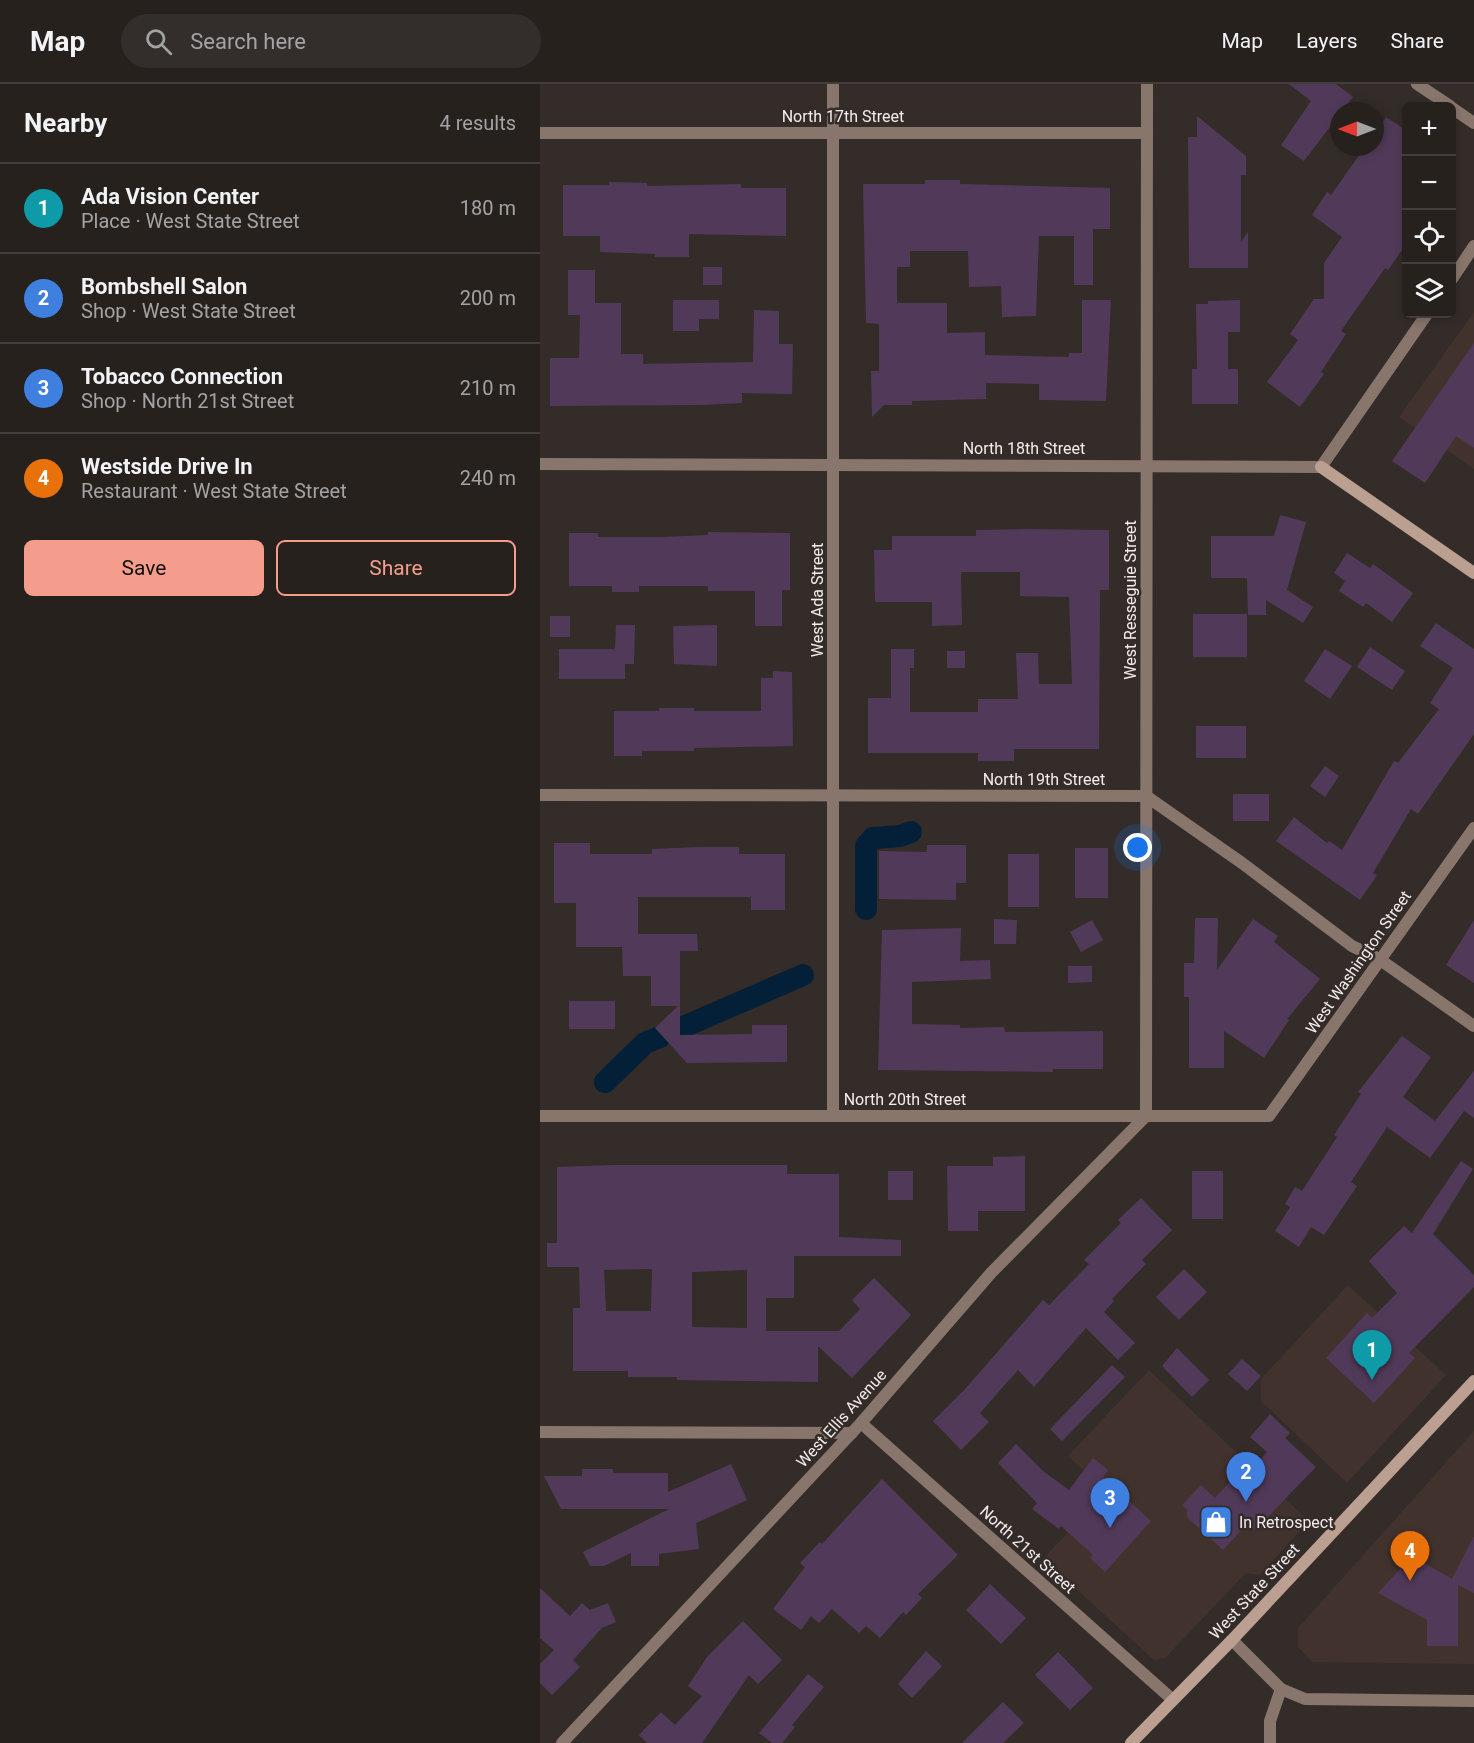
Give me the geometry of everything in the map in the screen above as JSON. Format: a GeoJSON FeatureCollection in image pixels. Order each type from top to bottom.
{"type":"FeatureCollection","features":[{"type":"Feature","properties":{"kind":"main road"},"geometry":{"type":"LineString","coordinates":[[1321,467],[1474,573]]}},
{"type":"Feature","properties":{"kind":"main road","name":"West State Street"},"geometry":{"type":"LineString","coordinates":[[1131,1743],[1232,1640],[1474,1381]]}},
{"type":"Feature","properties":{"kind":"street","name":"West Ada Street"},"geometry":{"type":"LineString","coordinates":[[833,84],[833,1116]]}},
{"type":"Feature","properties":{"kind":"street","name":"West Resseguie Street"},"geometry":{"type":"LineString","coordinates":[[1146,1116],[1147,84]]}},
{"type":"Feature","properties":{"kind":"street"},"geometry":{"type":"LineString","coordinates":[[1417,84],[1444,102]]}},
{"type":"Feature","properties":{"kind":"street"},"geometry":{"type":"LineString","coordinates":[[1456,110],[1474,123]]}},
{"type":"Feature","properties":{"kind":"street","name":"North 17th Street"},"geometry":{"type":"LineString","coordinates":[[540,133],[1146,133]]}},
{"type":"Feature","properties":{"kind":"street"},"geometry":{"type":"LineString","coordinates":[[1456,273],[1474,246]]}},
{"type":"Feature","properties":{"kind":"street"},"geometry":{"type":"LineString","coordinates":[[1321,467],[1424,318]]}},
{"type":"Feature","properties":{"kind":"street","name":"North 18th Street"},"geometry":{"type":"LineString","coordinates":[[540,464],[1321,467]]}},
{"type":"Feature","properties":{"kind":"street","name":"North 19th Street"},"geometry":{"type":"LineString","coordinates":[[540,795],[1146,796]]}},
{"type":"Feature","properties":{"kind":"street"},"geometry":{"type":"LineString","coordinates":[[1146,796],[1352,946],[1379,959],[1474,1026]]}},
{"type":"Feature","properties":{"kind":"street","name":"West Washington Street"},"geometry":{"type":"LineString","coordinates":[[1269,1116],[1474,828]]}},
{"type":"Feature","properties":{"kind":"street","name":"North 20th Street"},"geometry":{"type":"LineString","coordinates":[[540,1116],[1269,1116]]}},
{"type":"Feature","properties":{"kind":"street","name":"West Ellis Avenue"},"geometry":{"type":"LineString","coordinates":[[570,1741],[861,1423],[991,1273],[1146,1116]]}},
{"type":"Feature","properties":{"kind":"street","name":"North 21st Street"},"geometry":{"type":"LineString","coordinates":[[861,1423],[1173,1700]]}},
{"type":"Feature","properties":{"kind":"street"},"geometry":{"type":"LineString","coordinates":[[540,1432],[852,1433]]}},
{"type":"Feature","properties":{"kind":"street"},"geometry":{"type":"LineString","coordinates":[[1232,1640],[1281,1689],[1305,1700],[1474,1701]]}},
{"type":"Feature","properties":{"kind":"street"},"geometry":{"type":"LineString","coordinates":[[1270,1743],[1270,1721],[1281,1689]]}},
{"type":"Feature","properties":{"kind":"shaded area"},"geometry":{"type":"Polygon","coordinates":[[[1474,312],[1474,469],[1399,417],[1474,312]]]}},
{"type":"Feature","properties":{"kind":"shaded area"},"geometry":{"type":"Polygon","coordinates":[[[1348,1285],[1446,1375],[1347,1483],[1261,1401],[1261,1379],[1348,1285]]]}},
{"type":"Feature","properties":{"kind":"shaded area"},"geometry":{"type":"Polygon","coordinates":[[[1149,1370],[1309,1521],[1260,1575],[1246,1573],[1165,1658],[1154,1660],[1043,1559],[1106,1492],[1068,1456],[1149,1370]]]}},
{"type":"Feature","properties":{"kind":"shaded area"},"geometry":{"type":"Polygon","coordinates":[[[1474,1431],[1474,1664],[1312,1662],[1298,1647],[1298,1628],[1474,1431]]]}},
{"type":"Feature","properties":{"kind":"building"},"geometry":{"type":"Polygon","coordinates":[[[1289,84],[1336,84],[1353,97],[1349,102],[1330,102],[1330,127],[1304,161],[1281,145],[1311,101],[1289,84]]]}},
{"type":"Feature","properties":{"kind":"building"},"geometry":{"type":"Polygon","coordinates":[[[1197,116],[1246,156],[1246,175],[1241,175],[1241,242],[1248,232],[1248,268],[1189,268],[1188,137],[1197,137],[1197,116]]]}},
{"type":"Feature","properties":{"kind":"building"},"geometry":{"type":"Polygon","coordinates":[[[1386,117],[1402,128],[1402,250],[1388,270],[1385,268],[1341,331],[1346,334],[1321,372],[1324,374],[1300,407],[1267,382],[1298,340],[1290,334],[1314,299],[1324,299],[1324,263],[1342,237],[1312,215],[1327,192],[1331,195],[1359,156],[1384,156],[1384,120],[1386,117]]]}},
{"type":"Feature","properties":{"kind":"building"},"geometry":{"type":"Polygon","coordinates":[[[925,180],[960,180],[960,184],[1110,188],[1110,229],[1093,229],[1093,285],[1074,285],[1074,236],[1039,236],[1036,316],[1002,317],[1001,286],[969,287],[968,251],[910,251],[910,267],[897,267],[897,303],[947,303],[947,333],[985,332],[985,355],[1069,357],[1069,353],[1082,353],[1082,300],[1111,300],[1106,401],[1039,400],[1039,384],[986,383],[986,399],[912,401],[912,405],[884,405],[872,417],[871,371],[879,371],[879,324],[866,323],[863,184],[925,184],[925,180]]]}},
{"type":"Feature","properties":{"kind":"building"},"geometry":{"type":"Polygon","coordinates":[[[609,182],[647,183],[647,186],[741,184],[741,188],[786,188],[786,236],[689,234],[689,257],[655,257],[655,254],[600,252],[600,236],[563,236],[563,185],[609,185],[609,182]]]}},
{"type":"Feature","properties":{"kind":"building"},"geometry":{"type":"Polygon","coordinates":[[[703,267],[722,267],[722,285],[703,285],[703,267]]]}},
{"type":"Feature","properties":{"kind":"building"},"geometry":{"type":"Polygon","coordinates":[[[568,270],[595,270],[595,303],[621,303],[621,354],[643,354],[643,364],[753,362],[754,310],[779,311],[779,344],[793,344],[792,394],[742,393],[742,403],[550,406],[550,358],[579,358],[580,315],[568,315],[568,270]]]}},
{"type":"Feature","properties":{"kind":"building"},"geometry":{"type":"Polygon","coordinates":[[[673,300],[719,300],[719,319],[699,319],[699,331],[673,331],[673,300]]]}},
{"type":"Feature","properties":{"kind":"building"},"geometry":{"type":"Polygon","coordinates":[[[1240,300],[1240,332],[1228,332],[1228,369],[1238,369],[1238,404],[1192,404],[1192,369],[1197,369],[1196,304],[1208,304],[1208,301],[1240,300]]]}},
{"type":"Feature","properties":{"kind":"building"},"geometry":{"type":"Polygon","coordinates":[[[1474,343],[1474,448],[1456,436],[1425,483],[1392,461],[1474,343]]]}},
{"type":"Feature","properties":{"kind":"building"},"geometry":{"type":"Polygon","coordinates":[[[1280,515],[1306,522],[1287,590],[1313,607],[1303,623],[1266,600],[1266,615],[1248,615],[1247,578],[1211,578],[1211,536],[1274,536],[1280,515]]]}},
{"type":"Feature","properties":{"kind":"building"},"geometry":{"type":"Polygon","coordinates":[[[976,530],[1109,530],[1109,590],[1100,590],[1099,749],[1014,749],[1014,761],[978,761],[978,753],[868,753],[868,698],[891,698],[891,649],[914,649],[914,668],[910,668],[910,712],[978,712],[978,699],[1018,699],[1016,653],[1038,653],[1039,684],[1072,684],[1069,597],[1020,596],[1020,572],[961,572],[962,625],[932,626],[932,602],[875,602],[874,550],[892,550],[892,536],[976,536],[976,530]]]}},
{"type":"Feature","properties":{"kind":"building"},"geometry":{"type":"Polygon","coordinates":[[[708,532],[790,533],[790,590],[782,590],[782,626],[755,626],[755,591],[708,591],[708,586],[639,586],[639,592],[612,592],[612,586],[569,586],[569,533],[598,533],[598,537],[661,537],[708,535],[708,532]]]}},
{"type":"Feature","properties":{"kind":"building"},"geometry":{"type":"Polygon","coordinates":[[[1347,553],[1370,568],[1373,564],[1413,593],[1392,622],[1366,603],[1363,607],[1339,591],[1345,581],[1334,573],[1347,553]]]}},
{"type":"Feature","properties":{"kind":"building"},"geometry":{"type":"Polygon","coordinates":[[[1193,614],[1247,614],[1247,657],[1193,657],[1193,614]]]}},
{"type":"Feature","properties":{"kind":"building"},"geometry":{"type":"Polygon","coordinates":[[[550,616],[570,616],[570,637],[550,637],[550,616]]]}},
{"type":"Feature","properties":{"kind":"building"},"geometry":{"type":"Polygon","coordinates":[[[1436,623],[1474,649],[1474,734],[1418,814],[1411,809],[1373,873],[1377,875],[1360,900],[1276,841],[1294,817],[1327,843],[1329,841],[1342,850],[1394,761],[1398,763],[1439,709],[1430,703],[1453,668],[1420,646],[1436,623]]]}},
{"type":"Feature","properties":{"kind":"building"},"geometry":{"type":"Polygon","coordinates":[[[616,625],[635,625],[634,664],[625,664],[625,679],[559,679],[559,649],[615,649],[616,625]]]}},
{"type":"Feature","properties":{"kind":"building"},"geometry":{"type":"Polygon","coordinates":[[[717,625],[717,666],[674,664],[673,626],[717,625]]]}},
{"type":"Feature","properties":{"kind":"building"},"geometry":{"type":"Polygon","coordinates":[[[1370,647],[1405,671],[1392,690],[1357,667],[1370,647]]]}},
{"type":"Feature","properties":{"kind":"building"},"geometry":{"type":"Polygon","coordinates":[[[1325,649],[1352,666],[1330,699],[1304,681],[1325,649]]]}},
{"type":"Feature","properties":{"kind":"building"},"geometry":{"type":"Polygon","coordinates":[[[947,651],[965,651],[965,668],[947,668],[947,651]]]}},
{"type":"Feature","properties":{"kind":"building"},"geometry":{"type":"Polygon","coordinates":[[[773,671],[792,672],[793,746],[694,748],[694,751],[642,751],[642,756],[614,756],[614,711],[694,708],[694,711],[761,711],[761,678],[773,678],[773,671]]]}},
{"type":"Feature","properties":{"kind":"building"},"geometry":{"type":"Polygon","coordinates":[[[1196,726],[1246,726],[1246,758],[1196,758],[1196,726]]]}},
{"type":"Feature","properties":{"kind":"building"},"geometry":{"type":"Polygon","coordinates":[[[1325,766],[1339,776],[1325,797],[1310,786],[1325,766]]]}},
{"type":"Feature","properties":{"kind":"building"},"geometry":{"type":"Polygon","coordinates":[[[1233,794],[1269,794],[1269,821],[1233,821],[1233,794]]]}},
{"type":"Feature","properties":{"kind":"building"},"geometry":{"type":"Polygon","coordinates":[[[554,843],[590,843],[590,854],[652,854],[652,849],[739,847],[739,854],[785,854],[785,910],[751,910],[751,897],[638,897],[638,934],[697,934],[698,951],[680,951],[680,1035],[752,1034],[752,1025],[787,1025],[787,1062],[687,1063],[655,1028],[678,1006],[651,1006],[651,976],[623,976],[622,947],[576,947],[576,903],[554,903],[554,843]]]}},
{"type":"Feature","properties":{"kind":"building"},"geometry":{"type":"Polygon","coordinates":[[[927,845],[966,845],[966,883],[956,883],[956,900],[879,899],[879,851],[927,852],[927,845]]]}},
{"type":"Feature","properties":{"kind":"building"},"geometry":{"type":"Polygon","coordinates":[[[1075,848],[1108,848],[1108,898],[1075,898],[1075,848]]]}},
{"type":"Feature","properties":{"kind":"building"},"geometry":{"type":"Polygon","coordinates":[[[1008,854],[1039,854],[1039,907],[1008,907],[1008,854]]]}},
{"type":"Feature","properties":{"kind":"building"},"geometry":{"type":"Polygon","coordinates":[[[1195,918],[1218,918],[1217,970],[1253,919],[1278,936],[1274,942],[1320,979],[1287,1019],[1289,1020],[1264,1058],[1224,1031],[1224,1068],[1189,1068],[1189,997],[1184,997],[1184,963],[1194,963],[1195,918]]]}},
{"type":"Feature","properties":{"kind":"building"},"geometry":{"type":"Polygon","coordinates":[[[994,919],[1017,920],[1016,944],[994,944],[994,919]]]}},
{"type":"Feature","properties":{"kind":"building"},"geometry":{"type":"Polygon","coordinates":[[[1092,920],[1103,940],[1081,952],[1070,932],[1092,920]]]}},
{"type":"Feature","properties":{"kind":"building"},"geometry":{"type":"Polygon","coordinates":[[[1474,920],[1474,983],[1446,965],[1474,920]]]}},
{"type":"Feature","properties":{"kind":"building"},"geometry":{"type":"Polygon","coordinates":[[[961,928],[960,961],[990,960],[991,979],[912,982],[912,1024],[960,1025],[960,1028],[1004,1027],[1005,1032],[1103,1031],[1103,1069],[1053,1069],[1053,1072],[878,1070],[882,930],[961,928]]]}},
{"type":"Feature","properties":{"kind":"building"},"geometry":{"type":"Polygon","coordinates":[[[1068,966],[1092,966],[1092,982],[1068,983],[1068,966]]]}},
{"type":"Feature","properties":{"kind":"building"},"geometry":{"type":"Polygon","coordinates":[[[569,1001],[615,1001],[615,1029],[569,1029],[569,1001]]]}},
{"type":"Feature","properties":{"kind":"building"},"geometry":{"type":"Polygon","coordinates":[[[1402,1036],[1431,1057],[1403,1097],[1435,1121],[1474,1071],[1474,1118],[1464,1111],[1430,1158],[1387,1127],[1351,1182],[1357,1186],[1324,1235],[1311,1227],[1299,1247],[1275,1231],[1290,1207],[1285,1204],[1295,1187],[1302,1191],[1337,1137],[1334,1135],[1361,1094],[1358,1092],[1402,1036]]]}},
{"type":"Feature","properties":{"kind":"building"},"geometry":{"type":"Polygon","coordinates":[[[1025,1156],[1025,1211],[978,1211],[978,1231],[948,1231],[947,1166],[993,1166],[993,1157],[1025,1156]]]}},
{"type":"Feature","properties":{"kind":"building"},"geometry":{"type":"Polygon","coordinates":[[[1461,1161],[1473,1169],[1433,1234],[1474,1275],[1474,1287],[1409,1353],[1415,1358],[1374,1403],[1326,1358],[1367,1313],[1372,1318],[1397,1293],[1369,1261],[1404,1226],[1412,1233],[1461,1161]]]}},
{"type":"Feature","properties":{"kind":"building"},"geometry":{"type":"Polygon","coordinates":[[[787,1165],[787,1174],[839,1174],[839,1237],[901,1240],[901,1256],[794,1256],[794,1298],[766,1298],[766,1331],[839,1331],[860,1309],[852,1300],[874,1278],[911,1315],[852,1378],[818,1346],[818,1382],[677,1380],[677,1377],[628,1377],[628,1371],[573,1371],[573,1308],[580,1308],[579,1267],[547,1267],[547,1243],[557,1243],[557,1167],[787,1165]],[[652,1269],[604,1270],[606,1311],[651,1311],[652,1269]],[[747,1270],[692,1272],[692,1327],[747,1328],[747,1270]]]}},
{"type":"Feature","properties":{"kind":"building"},"geometry":{"type":"Polygon","coordinates":[[[888,1171],[913,1171],[913,1200],[888,1200],[888,1171]]]}},
{"type":"Feature","properties":{"kind":"building"},"geometry":{"type":"Polygon","coordinates":[[[1192,1171],[1223,1171],[1223,1219],[1192,1219],[1192,1171]]]}},
{"type":"Feature","properties":{"kind":"building"},"geometry":{"type":"Polygon","coordinates":[[[1141,1198],[1172,1230],[1142,1260],[1146,1264],[1112,1299],[1114,1301],[1104,1312],[1135,1343],[1118,1360],[1086,1328],[1034,1387],[1018,1370],[980,1413],[989,1422],[961,1450],[933,1421],[965,1389],[1043,1300],[1049,1305],[1089,1264],[1084,1260],[1121,1223],[1118,1220],[1141,1198]]]}},
{"type":"Feature","properties":{"kind":"building"},"geometry":{"type":"Polygon","coordinates":[[[1184,1269],[1207,1292],[1179,1320],[1156,1297],[1184,1269]]]}},
{"type":"Feature","properties":{"kind":"building"},"geometry":{"type":"Polygon","coordinates":[[[1177,1348],[1209,1380],[1192,1397],[1162,1366],[1177,1348]]]}},
{"type":"Feature","properties":{"kind":"building"},"geometry":{"type":"Polygon","coordinates":[[[1242,1359],[1261,1376],[1247,1391],[1228,1374],[1242,1359]]]}},
{"type":"Feature","properties":{"kind":"building"},"geometry":{"type":"Polygon","coordinates":[[[1112,1365],[1125,1377],[1062,1441],[1050,1429],[1112,1365]]]}},
{"type":"Feature","properties":{"kind":"building"},"geometry":{"type":"Polygon","coordinates":[[[1270,1414],[1290,1433],[1285,1438],[1316,1467],[1255,1530],[1248,1523],[1223,1550],[1187,1517],[1187,1510],[1182,1505],[1201,1485],[1215,1498],[1237,1474],[1242,1479],[1267,1452],[1250,1437],[1270,1414]]]}},
{"type":"Feature","properties":{"kind":"building"},"geometry":{"type":"Polygon","coordinates":[[[1016,1444],[1043,1471],[1069,1490],[1093,1458],[1108,1470],[1103,1477],[1151,1521],[1105,1572],[1090,1558],[1093,1555],[1061,1526],[1059,1529],[1032,1509],[1037,1503],[998,1463],[1016,1444]]]}},
{"type":"Feature","properties":{"kind":"building"},"geometry":{"type":"Polygon","coordinates":[[[731,1464],[747,1500],[696,1523],[699,1549],[659,1554],[659,1566],[631,1566],[631,1553],[604,1566],[590,1566],[583,1552],[669,1509],[561,1509],[544,1476],[582,1476],[582,1469],[613,1469],[613,1473],[668,1473],[668,1492],[731,1464]]]}},
{"type":"Feature","properties":{"kind":"building"},"geometry":{"type":"Polygon","coordinates":[[[882,1479],[958,1555],[918,1594],[922,1598],[906,1615],[903,1612],[880,1638],[866,1626],[859,1633],[832,1609],[819,1623],[811,1616],[801,1630],[773,1609],[805,1567],[800,1563],[820,1542],[822,1544],[882,1479]]]}},
{"type":"Feature","properties":{"kind":"building"},"geometry":{"type":"Polygon","coordinates":[[[1474,1536],[1474,1593],[1458,1585],[1458,1646],[1427,1646],[1427,1620],[1378,1593],[1412,1556],[1452,1579],[1474,1536]]]}},
{"type":"Feature","properties":{"kind":"building"},"geometry":{"type":"Polygon","coordinates":[[[990,1584],[1026,1618],[1001,1644],[966,1610],[990,1584]]]}},
{"type":"Feature","properties":{"kind":"building"},"geometry":{"type":"Polygon","coordinates":[[[540,1588],[570,1616],[582,1603],[590,1610],[608,1603],[616,1622],[602,1628],[573,1660],[580,1667],[552,1695],[540,1683],[540,1664],[554,1650],[540,1638],[540,1588]]]}},
{"type":"Feature","properties":{"kind":"building"},"geometry":{"type":"Polygon","coordinates":[[[743,1621],[782,1660],[758,1684],[749,1675],[702,1743],[647,1743],[639,1735],[661,1712],[675,1725],[702,1696],[688,1686],[707,1657],[743,1621]]]}},
{"type":"Feature","properties":{"kind":"building"},"geometry":{"type":"Polygon","coordinates":[[[926,1651],[942,1666],[912,1698],[898,1684],[926,1651]]]}},
{"type":"Feature","properties":{"kind":"building"},"geometry":{"type":"Polygon","coordinates":[[[1058,1652],[1093,1688],[1070,1710],[1035,1675],[1058,1652]]]}},
{"type":"Feature","properties":{"kind":"building"},"geometry":{"type":"Polygon","coordinates":[[[808,1674],[824,1687],[792,1725],[795,1727],[782,1743],[772,1743],[759,1733],[808,1674]]]}},
{"type":"Feature","properties":{"kind":"building"},"geometry":{"type":"Polygon","coordinates":[[[1003,1702],[1024,1723],[1003,1743],[962,1743],[1003,1702]]]}},
{"type":"Feature","properties":{"kind":"waterway"},"geometry":{"type":"LineString","coordinates":[[866,909],[866,846],[873,838],[900,836],[911,832]]}},
{"type":"Feature","properties":{"kind":"waterway"},"geometry":{"type":"LineString","coordinates":[[683,1027],[803,975]]}},
{"type":"Feature","properties":{"kind":"waterway"},"geometry":{"type":"LineString","coordinates":[[605,1082],[645,1043],[660,1037]]}},
{"type":"Feature","properties":{"kind":"place","name":"Ada Vision Center"},"geometry":{"type":"Point","coordinates":[1372,1380]}},
{"type":"Feature","properties":{"kind":"place","name":"Bombshell Salon"},"geometry":{"type":"Point","coordinates":[1246,1502]}},
{"type":"Feature","properties":{"kind":"place","name":"In Retrospect"},"geometry":{"type":"Point","coordinates":[1216,1522]}},
{"type":"Feature","properties":{"kind":"place","name":"Tobacco Connection"},"geometry":{"type":"Point","coordinates":[1110,1528]}},
{"type":"Feature","properties":{"kind":"place","name":"Westside Drive In"},"geometry":{"type":"Point","coordinates":[1410,1581]}}]}
